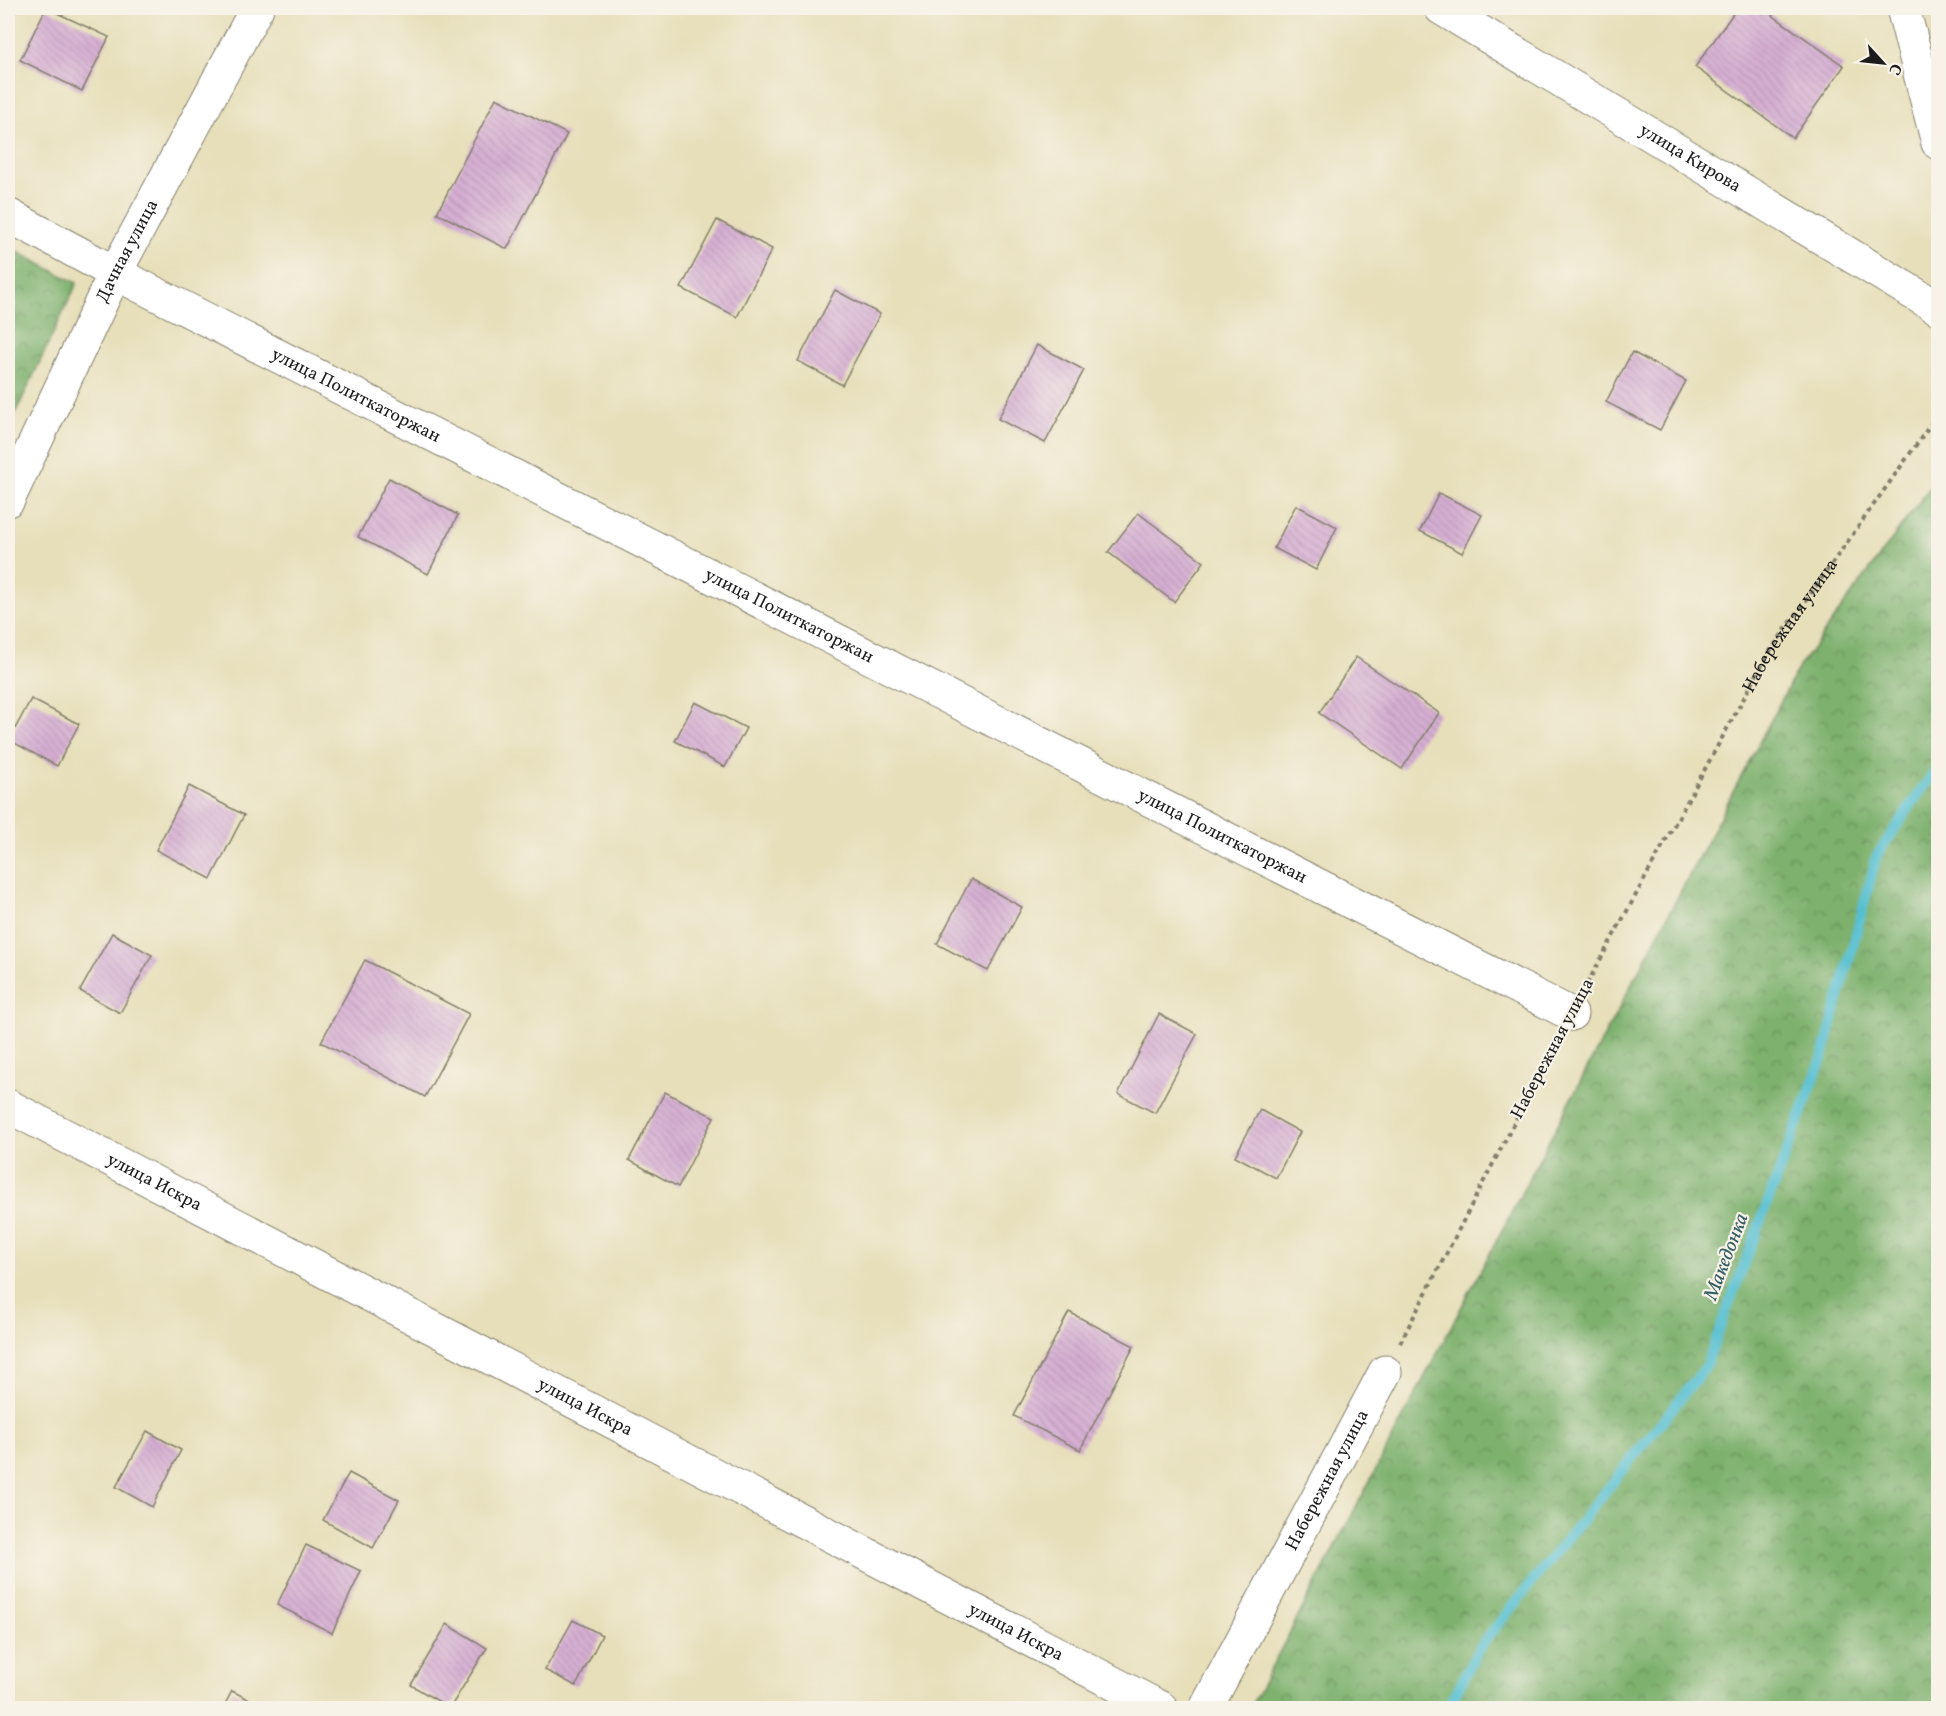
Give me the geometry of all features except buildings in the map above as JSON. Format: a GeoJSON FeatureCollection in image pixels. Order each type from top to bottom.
{"type":"FeatureCollection","features":[{"type":"Feature","properties":{"kind":"street","name":"Дачная улица"},"geometry":{"type":"LineString","coordinates":[[8,500],[115,273],[256,8]]}},
{"type":"Feature","properties":{"kind":"street","name":"улица Кирова"},"geometry":{"type":"LineString","coordinates":[[1441,8],[1938,308]]}},
{"type":"Feature","properties":{"kind":"street"},"geometry":{"type":"LineString","coordinates":[[1903,8],[1938,143]]}},
{"type":"Feature","properties":{"kind":"street","name":"улица Политкаторжан"},"geometry":{"type":"LineString","coordinates":[[8,215],[115,273],[1570,1014]]}},
{"type":"Feature","properties":{"kind":"street","name":"улица Искра"},"geometry":{"type":"LineString","coordinates":[[8,1106],[1161,1708]]}},
{"type":"Feature","properties":{"kind":"street","name":"Набережная улица"},"geometry":{"type":"LineString","coordinates":[[1206,1708],[1385,1372]]}},
{"type":"Feature","properties":{"kind":"path","name":"Набережная улица"},"geometry":{"type":"LineString","coordinates":[[1385,1372],[1570,1014],[1768,654],[1938,414]]}},
{"type":"Feature","properties":{"kind":"green space"},"geometry":{"type":"Polygon","coordinates":[[[8,247],[77,283],[8,429],[8,247]]]}},
{"type":"Feature","properties":{"kind":"green space"},"geometry":{"type":"Polygon","coordinates":[[[1938,476],[1938,1708],[1250,1708],[1799,667],[1938,476]]]}},
{"type":"Feature","properties":{"kind":"waterway","name":"Македонка"},"geometry":{"type":"LineString","coordinates":[[1448,1708],[1479,1648],[1705,1368],[1824,1053],[1877,855],[1938,766]]}}]}
